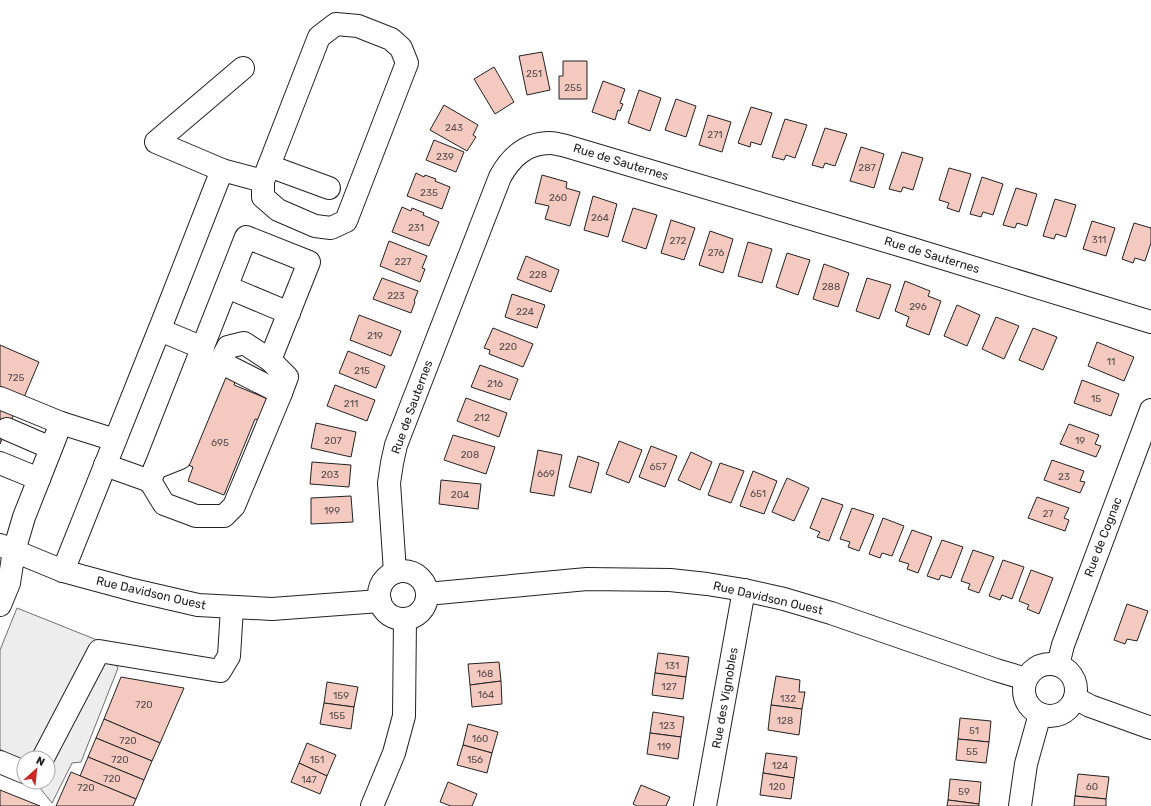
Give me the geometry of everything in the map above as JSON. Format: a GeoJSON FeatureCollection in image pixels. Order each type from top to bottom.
{"type":"FeatureCollection","features":[{"type":"Feature","properties":{"kind":"street"},"geometry":{"type":"LineString","coordinates":[[336,24],[358,26],[391,39],[402,48],[407,63],[346,221],[331,228],[315,226],[278,210],[263,197],[266,174],[319,37],[336,24]]}},
{"type":"Feature","properties":{"kind":"street"},"geometry":{"type":"LineString","coordinates":[[243,68],[156,142],[222,170],[266,174],[328,188]]}},
{"type":"Feature","properties":{"kind":"street","name":"Rue de Sauternes"},"geometry":{"type":"LineString","coordinates":[[395,572],[389,482],[396,445],[500,177],[506,166],[514,157],[524,149],[538,144],[551,143],[574,148],[1151,322]]}},
{"type":"Feature","properties":{"kind":"street"},"geometry":{"type":"LineString","coordinates":[[63,571],[160,330],[222,170]]}},
{"type":"Feature","properties":{"kind":"street"},"geometry":{"type":"LineString","coordinates":[[105,465],[152,475],[180,458],[220,362],[228,347],[244,343],[270,360],[287,376],[234,506],[224,516],[196,516],[164,504],[152,475],[246,236],[309,262],[270,360]]}},
{"type":"Feature","properties":{"kind":"street"},"geometry":{"type":"LineString","coordinates":[[227,287],[289,313]]}},
{"type":"Feature","properties":{"kind":"street"},"geometry":{"type":"LineString","coordinates":[[160,330],[203,348]]}},
{"type":"Feature","properties":{"kind":"street"},"geometry":{"type":"LineString","coordinates":[[220,362],[281,393]]}},
{"type":"Feature","properties":{"kind":"street"},"geometry":{"type":"LineString","coordinates":[[0,398],[61,423],[115,440]]}},
{"type":"Feature","properties":{"kind":"street","name":"Rue de Cognac"},"geometry":{"type":"LineString","coordinates":[[1058,665],[1063,645],[1151,410]]}},
{"type":"Feature","properties":{"kind":"street"},"geometry":{"type":"LineString","coordinates":[[0,605],[9,584],[7,548],[24,517],[61,423]]}},
{"type":"Feature","properties":{"kind":"street"},"geometry":{"type":"LineString","coordinates":[[7,429],[51,448]]}},
{"type":"Feature","properties":{"kind":"street"},"geometry":{"type":"LineString","coordinates":[[0,463],[39,479]]}},
{"type":"Feature","properties":{"kind":"street","name":"Rue Davidson Ouest"},"geometry":{"type":"LineString","coordinates":[[7,548],[63,571],[198,606],[272,609],[380,601]]}},
{"type":"Feature","properties":{"kind":"street"},"geometry":{"type":"LineString","coordinates":[[406,571],[417,575],[425,583],[428,594],[422,611],[414,617],[405,619],[389,615],[383,608],[380,601],[379,592],[382,583],[388,577],[395,572],[406,571]]}},
{"type":"Feature","properties":{"kind":"street","name":"Rue Davidson Ouest"},"geometry":{"type":"LineString","coordinates":[[428,594],[587,579],[670,580],[707,584],[784,599],[831,613],[1026,679]]}},
{"type":"Feature","properties":{"kind":"street","name":"Rue des Vignobles"},"geometry":{"type":"LineString","coordinates":[[705,806],[744,590]]}},
{"type":"Feature","properties":{"kind":"street"},"geometry":{"type":"LineString","coordinates":[[47,750],[99,651],[220,671],[229,656],[232,608]]}},
{"type":"Feature","properties":{"kind":"street"},"geometry":{"type":"LineString","coordinates":[[372,806],[394,753],[404,716],[405,619]]}},
{"type":"Feature","properties":{"kind":"street"},"geometry":{"type":"LineString","coordinates":[[1045,664],[1058,665],[1067,670],[1073,678],[1076,688],[1075,698],[1069,707],[1061,714],[1050,716],[1040,714],[1033,710],[1027,703],[1024,696],[1026,679],[1034,669],[1045,664]]}},
{"type":"Feature","properties":{"kind":"street"},"geometry":{"type":"LineString","coordinates":[[1075,698],[1090,706],[1151,728]]}},
{"type":"Feature","properties":{"kind":"street"},"geometry":{"type":"LineString","coordinates":[[1020,806],[1026,764],[1040,714]]}},
{"type":"Feature","properties":{"kind":"street"},"geometry":{"type":"LineString","coordinates":[[0,762],[16,769]]}},
{"type":"Feature","properties":{"kind":"shaded area"},"geometry":{"type":"Polygon","coordinates":[[[17,608],[102,642],[118,668],[81,762],[72,763],[52,803],[41,790],[56,790],[56,750],[16,750],[16,760],[0,749],[0,650],[17,608]]]}},
{"type":"Feature","properties":{"kind":"building"},"geometry":{"type":"Polygon","coordinates":[[[542,52],[550,90],[527,95],[519,56],[542,52]]]}},
{"type":"Feature","properties":{"kind":"building"},"geometry":{"type":"Polygon","coordinates":[[[563,61],[587,61],[587,99],[559,99],[559,76],[563,76],[563,61]]]}},
{"type":"Feature","properties":{"kind":"building"},"geometry":{"type":"Polygon","coordinates":[[[494,67],[514,102],[495,114],[474,79],[494,67]]]}},
{"type":"Feature","properties":{"kind":"building"},"geometry":{"type":"Polygon","coordinates":[[[603,81],[625,89],[620,103],[623,104],[620,111],[618,110],[615,120],[592,112],[603,81]]]}},
{"type":"Feature","properties":{"kind":"building"},"geometry":{"type":"Polygon","coordinates":[[[639,90],[661,98],[650,131],[628,123],[639,90]]]}},
{"type":"Feature","properties":{"kind":"building"},"geometry":{"type":"Polygon","coordinates":[[[676,99],[696,106],[686,137],[665,130],[676,99]]]}},
{"type":"Feature","properties":{"kind":"building"},"geometry":{"type":"Polygon","coordinates":[[[444,105],[478,125],[473,135],[476,137],[467,151],[430,130],[444,105]]]}},
{"type":"Feature","properties":{"kind":"building"},"geometry":{"type":"Polygon","coordinates":[[[751,107],[772,113],[761,145],[751,142],[750,147],[738,143],[751,107]]]}},
{"type":"Feature","properties":{"kind":"building"},"geometry":{"type":"Polygon","coordinates":[[[708,115],[731,122],[722,152],[699,145],[708,115]]]}},
{"type":"Feature","properties":{"kind":"building"},"geometry":{"type":"Polygon","coordinates":[[[785,119],[807,125],[795,158],[786,155],[784,160],[772,157],[785,119]]]}},
{"type":"Feature","properties":{"kind":"building"},"geometry":{"type":"Polygon","coordinates":[[[825,128],[847,134],[835,166],[825,163],[823,168],[812,165],[825,128]]]}},
{"type":"Feature","properties":{"kind":"building"},"geometry":{"type":"Polygon","coordinates":[[[434,140],[464,152],[456,172],[426,160],[434,140]]]}},
{"type":"Feature","properties":{"kind":"building"},"geometry":{"type":"Polygon","coordinates":[[[861,147],[884,154],[874,188],[850,181],[861,147]]]}},
{"type":"Feature","properties":{"kind":"building"},"geometry":{"type":"Polygon","coordinates":[[[902,152],[923,158],[913,190],[903,187],[901,192],[889,189],[902,152]]]}},
{"type":"Feature","properties":{"kind":"building"},"geometry":{"type":"Polygon","coordinates":[[[949,168],[971,174],[959,212],[947,208],[949,203],[939,200],[949,168]]]}},
{"type":"Feature","properties":{"kind":"building"},"geometry":{"type":"Polygon","coordinates":[[[416,173],[424,177],[425,175],[436,179],[435,181],[450,187],[442,209],[407,196],[416,173]]]}},
{"type":"Feature","properties":{"kind":"building"},"geometry":{"type":"Polygon","coordinates":[[[542,175],[567,182],[566,188],[580,192],[570,226],[545,219],[549,206],[535,203],[542,175]]]}},
{"type":"Feature","properties":{"kind":"building"},"geometry":{"type":"Polygon","coordinates":[[[982,177],[1003,184],[993,215],[983,212],[981,217],[970,214],[982,177]]]}},
{"type":"Feature","properties":{"kind":"building"},"geometry":{"type":"Polygon","coordinates":[[[1016,188],[1037,194],[1027,226],[1017,223],[1015,228],[1003,225],[1016,188]]]}},
{"type":"Feature","properties":{"kind":"building"},"geometry":{"type":"Polygon","coordinates":[[[593,196],[617,204],[608,237],[584,230],[593,196]]]}},
{"type":"Feature","properties":{"kind":"building"},"geometry":{"type":"Polygon","coordinates":[[[1055,199],[1076,205],[1066,237],[1056,234],[1054,239],[1043,236],[1055,199]]]}},
{"type":"Feature","properties":{"kind":"building"},"geometry":{"type":"Polygon","coordinates":[[[402,207],[411,211],[412,208],[439,222],[429,246],[392,232],[402,207]]]}},
{"type":"Feature","properties":{"kind":"building"},"geometry":{"type":"Polygon","coordinates":[[[633,208],[657,215],[646,249],[622,241],[633,208]]]}},
{"type":"Feature","properties":{"kind":"building"},"geometry":{"type":"Polygon","coordinates":[[[671,220],[695,228],[684,260],[661,253],[671,220]]]}},
{"type":"Feature","properties":{"kind":"building"},"geometry":{"type":"Polygon","coordinates":[[[1092,221],[1115,228],[1106,256],[1083,249],[1092,221]]]}},
{"type":"Feature","properties":{"kind":"building"},"geometry":{"type":"Polygon","coordinates":[[[1134,223],[1151,228],[1151,243],[1145,261],[1135,258],[1133,263],[1122,259],[1134,223]]]}},
{"type":"Feature","properties":{"kind":"building"},"geometry":{"type":"Polygon","coordinates":[[[710,231],[733,239],[723,273],[699,265],[710,231]]]}},
{"type":"Feature","properties":{"kind":"building"},"geometry":{"type":"Polygon","coordinates":[[[389,241],[427,256],[422,268],[425,269],[420,282],[380,266],[389,241]]]}},
{"type":"Feature","properties":{"kind":"building"},"geometry":{"type":"Polygon","coordinates":[[[748,242],[772,249],[762,283],[738,276],[748,242]]]}},
{"type":"Feature","properties":{"kind":"building"},"geometry":{"type":"Polygon","coordinates":[[[787,253],[810,260],[798,295],[776,287],[787,253]]]}},
{"type":"Feature","properties":{"kind":"building"},"geometry":{"type":"Polygon","coordinates":[[[526,256],[559,270],[551,292],[517,279],[526,256]]]}},
{"type":"Feature","properties":{"kind":"building"},"geometry":{"type":"Polygon","coordinates":[[[824,264],[849,273],[838,307],[813,299],[824,264]]]}},
{"type":"Feature","properties":{"kind":"building"},"geometry":{"type":"Polygon","coordinates":[[[382,278],[418,291],[411,313],[373,299],[382,278]]]}},
{"type":"Feature","properties":{"kind":"building"},"geometry":{"type":"Polygon","coordinates":[[[867,278],[891,285],[879,319],[856,311],[867,278]]]}},
{"type":"Feature","properties":{"kind":"building"},"geometry":{"type":"Polygon","coordinates":[[[905,281],[930,291],[928,296],[941,301],[929,335],[906,326],[909,317],[895,311],[905,281]]]}},
{"type":"Feature","properties":{"kind":"building"},"geometry":{"type":"Polygon","coordinates":[[[512,294],[545,305],[537,328],[505,317],[512,294]]]}},
{"type":"Feature","properties":{"kind":"building"},"geometry":{"type":"Polygon","coordinates":[[[957,305],[980,315],[967,346],[944,336],[957,305]]]}},
{"type":"Feature","properties":{"kind":"building"},"geometry":{"type":"Polygon","coordinates":[[[359,315],[401,331],[391,356],[350,340],[359,315]]]}},
{"type":"Feature","properties":{"kind":"building"},"geometry":{"type":"Polygon","coordinates":[[[996,317],[1019,326],[1004,359],[982,349],[996,317]]]}},
{"type":"Feature","properties":{"kind":"building"},"geometry":{"type":"Polygon","coordinates":[[[493,328],[533,344],[523,367],[489,354],[490,350],[484,348],[493,328]]]}},
{"type":"Feature","properties":{"kind":"building"},"geometry":{"type":"Polygon","coordinates":[[[1033,328],[1057,337],[1043,370],[1019,360],[1033,328]]]}},
{"type":"Feature","properties":{"kind":"building"},"geometry":{"type":"Polygon","coordinates":[[[1097,342],[1134,357],[1124,381],[1088,366],[1097,342]]]}},
{"type":"Feature","properties":{"kind":"building"},"geometry":{"type":"Polygon","coordinates":[[[0,345],[39,362],[22,402],[0,392],[0,345]]]}},
{"type":"Feature","properties":{"kind":"building"},"geometry":{"type":"Polygon","coordinates":[[[348,351],[385,366],[376,388],[339,373],[348,351]]]}},
{"type":"Feature","properties":{"kind":"building"},"geometry":{"type":"Polygon","coordinates":[[[480,365],[518,379],[510,400],[471,387],[480,365]]]}},
{"type":"Feature","properties":{"kind":"building"},"geometry":{"type":"Polygon","coordinates":[[[223,374],[236,379],[234,385],[268,399],[259,420],[255,419],[224,495],[188,481],[193,467],[186,464],[223,374]]]}},
{"type":"Feature","properties":{"kind":"building"},"geometry":{"type":"Polygon","coordinates":[[[1082,380],[1119,394],[1111,416],[1074,403],[1082,380]]]}},
{"type":"Feature","properties":{"kind":"building"},"geometry":{"type":"Polygon","coordinates":[[[335,385],[375,400],[367,421],[327,406],[335,385]]]}},
{"type":"Feature","properties":{"kind":"building"},"geometry":{"type":"Polygon","coordinates":[[[466,398],[507,413],[499,437],[457,421],[466,398]]]}},
{"type":"Feature","properties":{"kind":"building"},"geometry":{"type":"Polygon","coordinates":[[[0,403],[16,410],[0,444],[0,403]]]}},
{"type":"Feature","properties":{"kind":"building"},"geometry":{"type":"Polygon","coordinates":[[[316,423],[356,432],[351,457],[311,448],[316,423]]]}},
{"type":"Feature","properties":{"kind":"building"},"geometry":{"type":"Polygon","coordinates":[[[1069,424],[1099,435],[1095,444],[1101,446],[1096,457],[1060,444],[1069,424]]]}},
{"type":"Feature","properties":{"kind":"building"},"geometry":{"type":"Polygon","coordinates":[[[453,435],[495,447],[486,474],[444,460],[453,435]]]}},
{"type":"Feature","properties":{"kind":"building"},"geometry":{"type":"Polygon","coordinates":[[[619,441],[642,450],[629,483],[606,474],[619,441]]]}},
{"type":"Feature","properties":{"kind":"building"},"geometry":{"type":"Polygon","coordinates":[[[651,446],[677,456],[665,487],[639,477],[651,446]]]}},
{"type":"Feature","properties":{"kind":"building"},"geometry":{"type":"Polygon","coordinates":[[[538,450],[562,455],[554,496],[530,492],[538,450]]]}},
{"type":"Feature","properties":{"kind":"building"},"geometry":{"type":"Polygon","coordinates":[[[691,452],[712,462],[700,490],[678,480],[691,452]]]}},
{"type":"Feature","properties":{"kind":"building"},"geometry":{"type":"Polygon","coordinates":[[[578,456],[599,463],[591,493],[569,487],[578,456]]]}},
{"type":"Feature","properties":{"kind":"building"},"geometry":{"type":"Polygon","coordinates":[[[1052,460],[1084,471],[1080,481],[1085,482],[1080,493],[1044,480],[1052,460]]]}},
{"type":"Feature","properties":{"kind":"building"},"geometry":{"type":"Polygon","coordinates":[[[312,462],[351,465],[349,487],[310,484],[312,462]]]}},
{"type":"Feature","properties":{"kind":"building"},"geometry":{"type":"Polygon","coordinates":[[[720,463],[744,471],[731,503],[708,495],[720,463]]]}},
{"type":"Feature","properties":{"kind":"building"},"geometry":{"type":"Polygon","coordinates":[[[753,471],[777,481],[764,514],[740,506],[753,471]]]}},
{"type":"Feature","properties":{"kind":"building"},"geometry":{"type":"Polygon","coordinates":[[[787,478],[809,488],[794,521],[772,512],[787,478]]]}},
{"type":"Feature","properties":{"kind":"building"},"geometry":{"type":"Polygon","coordinates":[[[441,480],[481,484],[478,509],[439,504],[441,480]]]}},
{"type":"Feature","properties":{"kind":"building"},"geometry":{"type":"Polygon","coordinates":[[[351,496],[353,522],[311,524],[311,498],[351,496]]]}},
{"type":"Feature","properties":{"kind":"building"},"geometry":{"type":"Polygon","coordinates":[[[1037,497],[1069,508],[1064,518],[1069,520],[1065,531],[1028,518],[1037,497]]]}},
{"type":"Feature","properties":{"kind":"building"},"geometry":{"type":"Polygon","coordinates":[[[822,498],[843,505],[829,541],[817,537],[820,532],[810,528],[822,498]]]}},
{"type":"Feature","properties":{"kind":"building"},"geometry":{"type":"Polygon","coordinates":[[[852,508],[874,515],[859,551],[848,547],[850,542],[840,539],[852,508]]]}},
{"type":"Feature","properties":{"kind":"building"},"geometry":{"type":"Polygon","coordinates":[[[883,518],[904,526],[892,556],[882,553],[880,558],[869,554],[883,518]]]}},
{"type":"Feature","properties":{"kind":"building"},"geometry":{"type":"Polygon","coordinates":[[[912,530],[932,537],[918,573],[907,569],[909,564],[899,561],[912,530]]]}},
{"type":"Feature","properties":{"kind":"building"},"geometry":{"type":"Polygon","coordinates":[[[942,540],[963,547],[951,578],[941,575],[939,580],[927,576],[942,540]]]}},
{"type":"Feature","properties":{"kind":"building"},"geometry":{"type":"Polygon","coordinates":[[[973,550],[994,557],[979,593],[968,589],[970,584],[961,581],[973,550]]]}},
{"type":"Feature","properties":{"kind":"building"},"geometry":{"type":"Polygon","coordinates":[[[1003,560],[1024,567],[1012,599],[1002,595],[1000,600],[989,596],[1003,560]]]}},
{"type":"Feature","properties":{"kind":"building"},"geometry":{"type":"Polygon","coordinates":[[[1031,570],[1053,578],[1039,614],[1027,609],[1029,605],[1019,601],[1031,570]]]}},
{"type":"Feature","properties":{"kind":"building"},"geometry":{"type":"Polygon","coordinates":[[[1127,604],[1148,611],[1137,641],[1127,639],[1125,644],[1114,640],[1127,604]]]}},
{"type":"Feature","properties":{"kind":"building"},"geometry":{"type":"Polygon","coordinates":[[[658,653],[689,657],[686,677],[655,673],[658,653]]]}},
{"type":"Feature","properties":{"kind":"building"},"geometry":{"type":"Polygon","coordinates":[[[499,662],[501,681],[470,685],[468,664],[499,662]]]}},
{"type":"Feature","properties":{"kind":"building"},"geometry":{"type":"Polygon","coordinates":[[[655,673],[686,677],[683,699],[652,695],[655,673]]]}},
{"type":"Feature","properties":{"kind":"building"},"geometry":{"type":"Polygon","coordinates":[[[776,676],[800,680],[799,692],[805,692],[802,709],[771,705],[776,676]]]}},
{"type":"Feature","properties":{"kind":"building"},"geometry":{"type":"Polygon","coordinates":[[[121,677],[184,688],[160,743],[104,719],[121,677]]]}},
{"type":"Feature","properties":{"kind":"building"},"geometry":{"type":"Polygon","coordinates":[[[501,681],[502,704],[472,707],[470,685],[501,681]]]}},
{"type":"Feature","properties":{"kind":"building"},"geometry":{"type":"Polygon","coordinates":[[[327,682],[358,687],[354,707],[324,703],[327,682]]]}},
{"type":"Feature","properties":{"kind":"building"},"geometry":{"type":"Polygon","coordinates":[[[324,703],[354,707],[351,729],[320,724],[324,703]]]}},
{"type":"Feature","properties":{"kind":"building"},"geometry":{"type":"Polygon","coordinates":[[[771,705],[802,709],[799,735],[768,730],[771,705]]]}},
{"type":"Feature","properties":{"kind":"building"},"geometry":{"type":"Polygon","coordinates":[[[653,712],[684,717],[681,737],[650,733],[653,712]]]}},
{"type":"Feature","properties":{"kind":"building"},"geometry":{"type":"Polygon","coordinates":[[[960,718],[991,721],[989,742],[958,739],[960,718]]]}},
{"type":"Feature","properties":{"kind":"building"},"geometry":{"type":"Polygon","coordinates":[[[104,719],[160,743],[152,761],[96,738],[104,719]]]}},
{"type":"Feature","properties":{"kind":"building"},"geometry":{"type":"Polygon","coordinates":[[[468,724],[498,732],[492,753],[463,745],[468,724]]]}},
{"type":"Feature","properties":{"kind":"building"},"geometry":{"type":"Polygon","coordinates":[[[650,733],[681,737],[678,759],[647,754],[650,733]]]}},
{"type":"Feature","properties":{"kind":"building"},"geometry":{"type":"Polygon","coordinates":[[[96,738],[152,761],[144,780],[88,757],[96,738]]]}},
{"type":"Feature","properties":{"kind":"building"},"geometry":{"type":"Polygon","coordinates":[[[958,739],[989,742],[986,763],[956,760],[958,739]]]}},
{"type":"Feature","properties":{"kind":"building"},"geometry":{"type":"Polygon","coordinates":[[[307,743],[336,755],[327,776],[299,763],[307,743]]]}},
{"type":"Feature","properties":{"kind":"building"},"geometry":{"type":"Polygon","coordinates":[[[463,745],[492,753],[487,773],[457,765],[463,745]]]}},
{"type":"Feature","properties":{"kind":"building"},"geometry":{"type":"Polygon","coordinates":[[[766,753],[797,757],[794,778],[763,773],[766,753]]]}},
{"type":"Feature","properties":{"kind":"building"},"geometry":{"type":"Polygon","coordinates":[[[88,757],[144,780],[136,799],[80,776],[88,757]]]}},
{"type":"Feature","properties":{"kind":"building"},"geometry":{"type":"Polygon","coordinates":[[[299,763],[327,776],[320,794],[291,782],[299,763]]]}},
{"type":"Feature","properties":{"kind":"building"},"geometry":{"type":"Polygon","coordinates":[[[71,772],[136,799],[133,806],[56,806],[71,772]]]}},
{"type":"Feature","properties":{"kind":"building"},"geometry":{"type":"Polygon","coordinates":[[[763,773],[794,778],[791,799],[760,795],[763,773]]]}},
{"type":"Feature","properties":{"kind":"building"},"geometry":{"type":"Polygon","coordinates":[[[1078,774],[1109,777],[1106,799],[1075,796],[1078,774]]]}},
{"type":"Feature","properties":{"kind":"building"},"geometry":{"type":"Polygon","coordinates":[[[950,779],[981,782],[979,804],[948,800],[950,779]]]}},
{"type":"Feature","properties":{"kind":"building"},"geometry":{"type":"Polygon","coordinates":[[[448,782],[477,794],[472,806],[451,806],[440,802],[448,782]]]}},
{"type":"Feature","properties":{"kind":"building"},"geometry":{"type":"Polygon","coordinates":[[[641,785],[670,797],[666,806],[637,806],[633,804],[641,785]]]}},
{"type":"Feature","properties":{"kind":"building"},"geometry":{"type":"Polygon","coordinates":[[[0,790],[40,806],[0,806],[0,790]]]}},
{"type":"Feature","properties":{"kind":"building"},"geometry":{"type":"Polygon","coordinates":[[[1075,796],[1106,799],[1106,806],[1074,806],[1075,796]]]}},
{"type":"Feature","properties":{"kind":"building"},"geometry":{"type":"Polygon","coordinates":[[[948,800],[979,804],[979,806],[947,806],[948,800]]]}}]}
